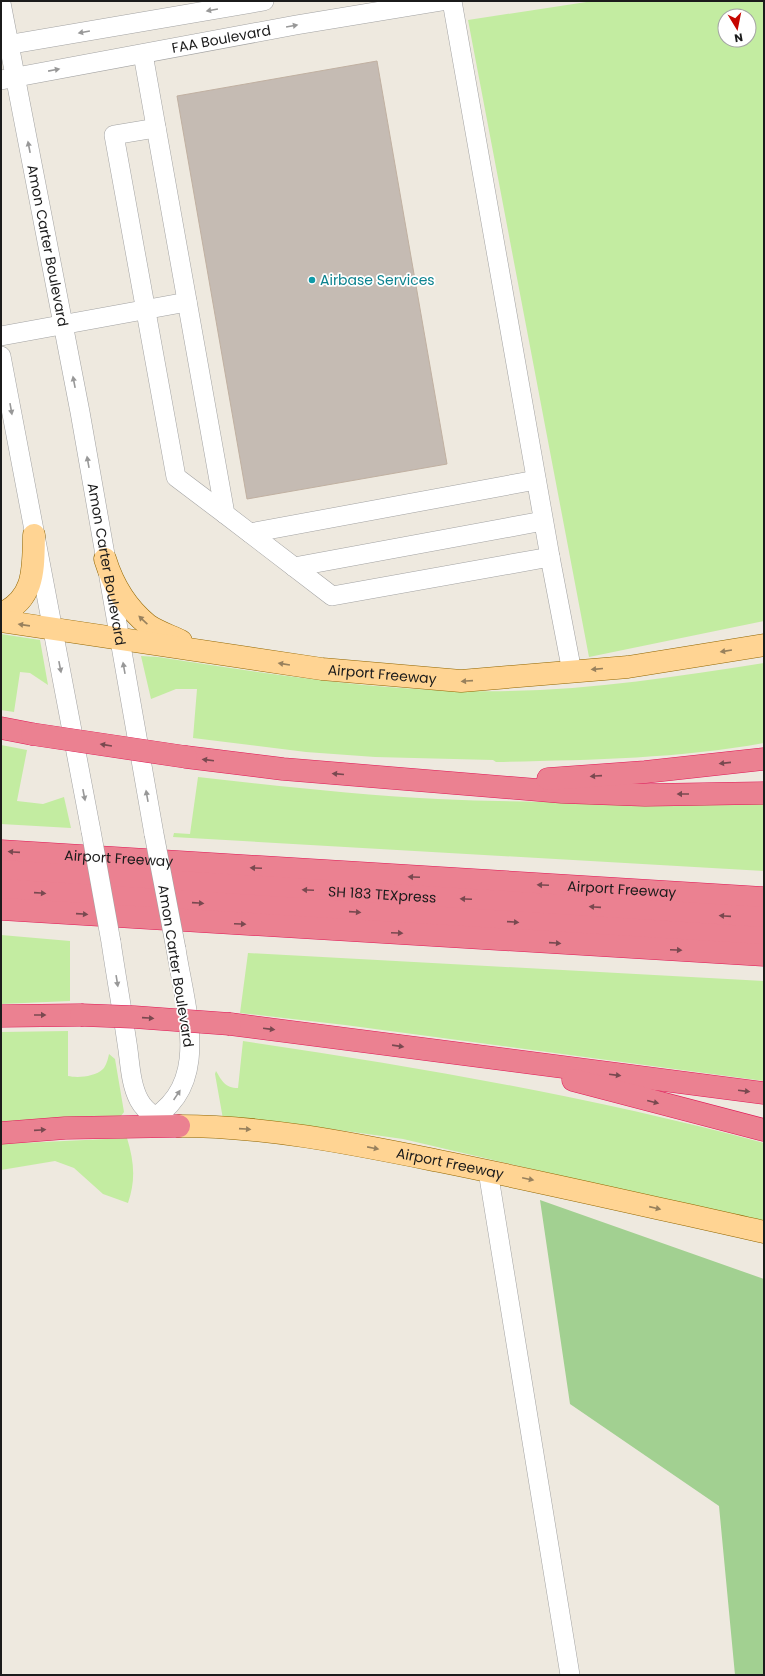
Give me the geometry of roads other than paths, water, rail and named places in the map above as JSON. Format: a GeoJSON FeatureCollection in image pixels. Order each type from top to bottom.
{"type":"FeatureCollection","features":[{"type":"Feature","properties":{"kind":"highway"},"geometry":{"type":"LineString","coordinates":[[1,728],[186,757],[377,777],[562,792],[645,795],[764,793]]}},
{"type":"Feature","properties":{"kind":"highway"},"geometry":{"type":"LineString","coordinates":[[377,777],[471,780],[562,779],[645,772],[764,759]]}},
{"type":"Feature","properties":{"kind":"highway","name":"Airport Freeway"},"geometry":{"type":"LineString","coordinates":[[1,851],[764,898]]}},
{"type":"Feature","properties":{"kind":"highway","name":"SH 183 TEXpress"},"geometry":{"type":"LineString","coordinates":[[1,871],[764,918]]}},
{"type":"Feature","properties":{"kind":"highway","name":"SH 183 TEXpress"},"geometry":{"type":"LineString","coordinates":[[1,890],[764,938]]}},
{"type":"Feature","properties":{"kind":"highway"},"geometry":{"type":"LineString","coordinates":[[1,909],[764,955]]}},
{"type":"Feature","properties":{"kind":"highway"},"geometry":{"type":"LineString","coordinates":[[727,953],[764,959]]}},
{"type":"Feature","properties":{"kind":"highway"},"geometry":{"type":"LineString","coordinates":[[1,1016],[81,1015],[230,1024],[506,1061],[764,1093]]}},
{"type":"Feature","properties":{"kind":"highway"},"geometry":{"type":"LineString","coordinates":[[506,1061],[615,1093],[764,1130]]}},
{"type":"Feature","properties":{"kind":"highway"},"geometry":{"type":"LineString","coordinates":[[1,1133],[65,1128],[179,1126]]}},
{"type":"Feature","properties":{"kind":"main road"},"geometry":{"type":"LineString","coordinates":[[1,614],[9,610],[24,596],[32,574],[34,534]]}},
{"type":"Feature","properties":{"kind":"main road"},"geometry":{"type":"LineString","coordinates":[[105,559],[119,593],[133,611],[149,626],[202,651]]}},
{"type":"Feature","properties":{"kind":"main road","name":"Airport Freeway"},"geometry":{"type":"LineString","coordinates":[[1,621],[322,670],[461,681],[628,667],[764,644]]}},
{"type":"Feature","properties":{"kind":"main road","name":"Airport Freeway"},"geometry":{"type":"LineString","coordinates":[[179,1126],[251,1129],[348,1142],[488,1171],[764,1232]]}},
{"type":"Feature","properties":{"kind":"street","name":"FAA Boulevard"},"geometry":{"type":"LineString","coordinates":[[5,45],[264,1]]}},
{"type":"Feature","properties":{"kind":"street","name":"FAA Boulevard"},"geometry":{"type":"LineString","coordinates":[[8,79],[296,25],[442,1]]}},
{"type":"Feature","properties":{"kind":"street"},"geometry":{"type":"LineString","coordinates":[[452,1],[543,521],[572,672]]}},
{"type":"Feature","properties":{"kind":"street","name":"Amon Carter Boulevard"},"geometry":{"type":"LineString","coordinates":[[1,3],[8,79],[62,324],[190,1033],[190,1057],[183,1086],[170,1105],[155,1117],[135,1126]]}},
{"type":"Feature","properties":{"kind":"street"},"geometry":{"type":"LineString","coordinates":[[143,54],[225,514]]}},
{"type":"Feature","properties":{"kind":"street"},"geometry":{"type":"LineString","coordinates":[[156,128],[114,135],[176,477],[332,596],[550,557]]}},
{"type":"Feature","properties":{"kind":"street"},"geometry":{"type":"LineString","coordinates":[[1,336],[187,302]]}},
{"type":"Feature","properties":{"kind":"street"},"geometry":{"type":"LineString","coordinates":[[1,356],[91,831],[111,942],[134,1086],[142,1104],[155,1117],[179,1126]]}},
{"type":"Feature","properties":{"kind":"street"},"geometry":{"type":"LineString","coordinates":[[250,533],[536,480]]}},
{"type":"Feature","properties":{"kind":"street"},"geometry":{"type":"LineString","coordinates":[[294,568],[543,521]]}},
{"type":"Feature","properties":{"kind":"street"},"geometry":{"type":"LineString","coordinates":[[488,1171],[570,1675]]}},
{"type":"Feature","properties":{"kind":"place","name":"Airbase Services"},"geometry":{"type":"Point","coordinates":[312,280]}}]}
